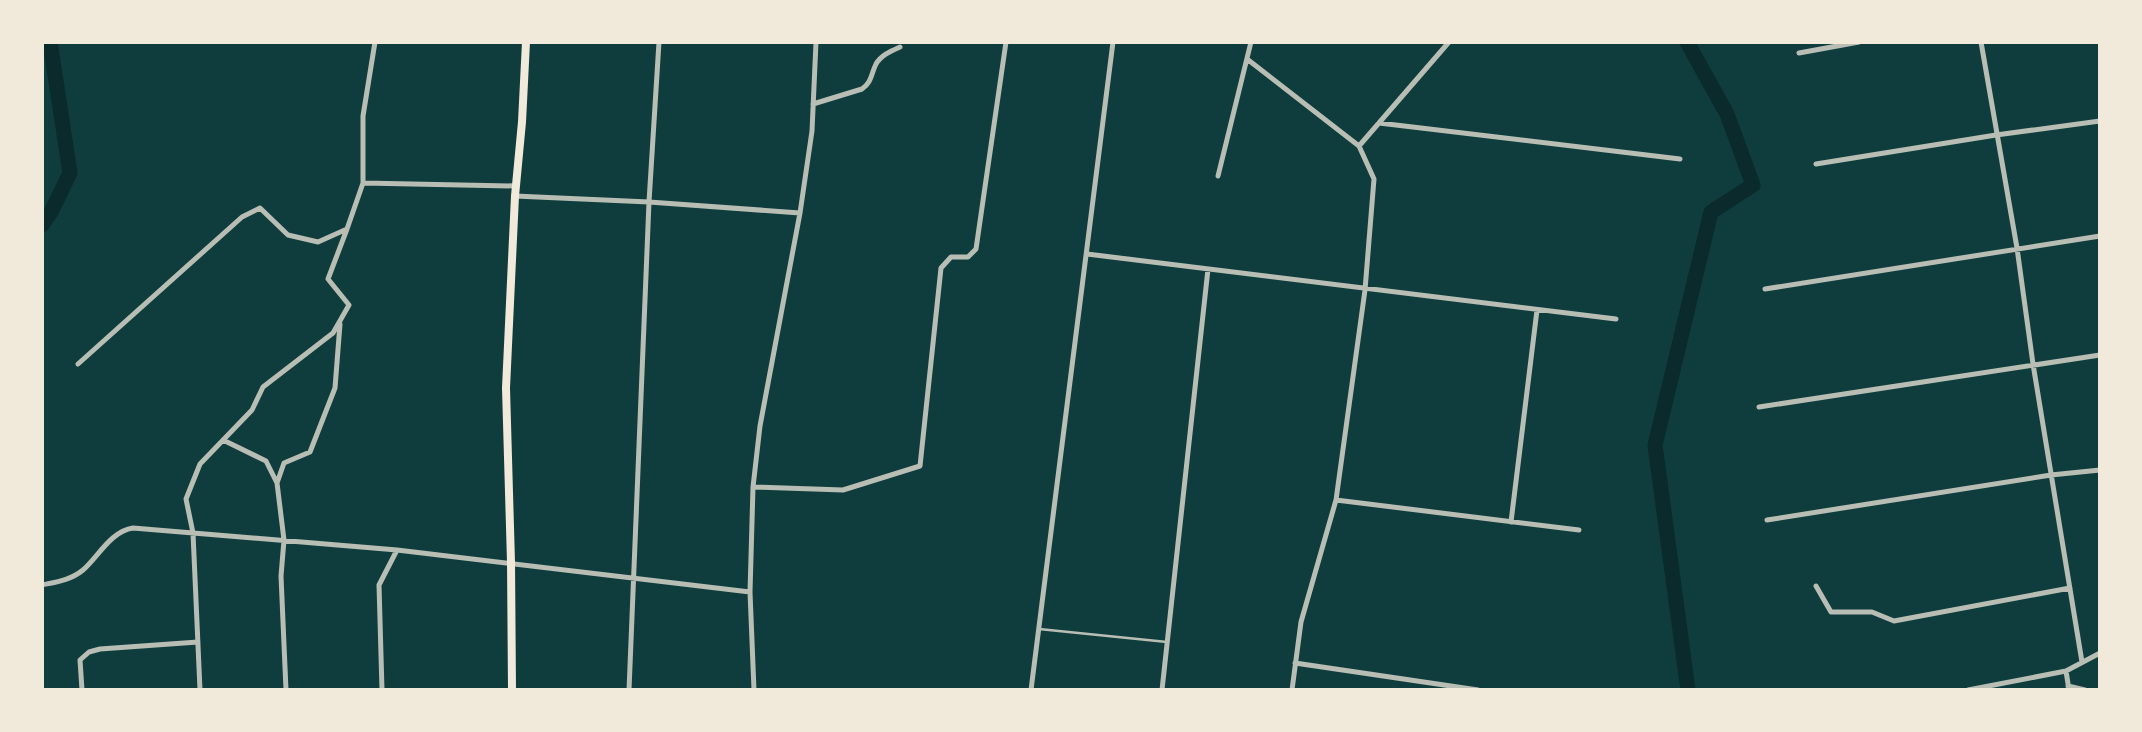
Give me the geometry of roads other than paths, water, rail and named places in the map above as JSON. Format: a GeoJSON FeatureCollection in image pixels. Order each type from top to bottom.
{"type":"FeatureCollection","features":[{"type":"Feature","properties":{"kind":"main road"},"geometry":{"type":"LineString","coordinates":[[512,690],[512,562],[506,388],[515,196],[522,122],[526,42]]}},
{"type":"Feature","properties":{"kind":"street"},"geometry":{"type":"LineString","coordinates":[[200,690],[192,532],[186,499],[200,464],[252,410],[263,387],[333,333],[348,305],[328,279],[363,183],[363,116],[375,42]]}},
{"type":"Feature","properties":{"kind":"street"},"geometry":{"type":"LineString","coordinates":[[629,690],[632,577],[659,42]]}},
{"type":"Feature","properties":{"kind":"street"},"geometry":{"type":"LineString","coordinates":[[754,690],[750,592],[753,486],[760,426],[800,213],[812,132],[816,42]]}},
{"type":"Feature","properties":{"kind":"street"},"geometry":{"type":"LineString","coordinates":[[753,486],[843,490],[920,466],[941,268],[951,257],[968,257],[976,249],[1006,42]]}},
{"type":"Feature","properties":{"kind":"street"},"geometry":{"type":"LineString","coordinates":[[1031,690],[1113,42]]}},
{"type":"Feature","properties":{"kind":"street"},"geometry":{"type":"LineString","coordinates":[[1218,176],[1251,42]]}},
{"type":"Feature","properties":{"kind":"street"},"geometry":{"type":"LineString","coordinates":[[1359,146],[1449,42]]}},
{"type":"Feature","properties":{"kind":"street"},"geometry":{"type":"LineString","coordinates":[[1799,53],[1859,42]]}},
{"type":"Feature","properties":{"kind":"street"},"geometry":{"type":"LineString","coordinates":[[1981,42],[2017,248],[2033,364],[2082,662]]}},
{"type":"Feature","properties":{"kind":"street"},"geometry":{"type":"LineString","coordinates":[[814,104],[862,89],[872,79],[876,64],[886,54],[900,47]]}},
{"type":"Feature","properties":{"kind":"street"},"geometry":{"type":"LineString","coordinates":[[1247,59],[1359,146],[1374,179],[1365,290],[1336,500],[1301,622],[1292,690]]}},
{"type":"Feature","properties":{"kind":"street"},"geometry":{"type":"LineString","coordinates":[[1816,164],[1996,135],[2100,121]]}},
{"type":"Feature","properties":{"kind":"street"},"geometry":{"type":"LineString","coordinates":[[1379,123],[1680,159]]}},
{"type":"Feature","properties":{"kind":"street"},"geometry":{"type":"LineString","coordinates":[[363,183],[516,186]]}},
{"type":"Feature","properties":{"kind":"street"},"geometry":{"type":"LineString","coordinates":[[515,196],[650,202],[800,213]]}},
{"type":"Feature","properties":{"kind":"street"},"geometry":{"type":"LineString","coordinates":[[78,364],[242,218],[260,208],[288,235],[318,242],[347,229]]}},
{"type":"Feature","properties":{"kind":"street"},"geometry":{"type":"LineString","coordinates":[[1765,288],[2100,236]]}},
{"type":"Feature","properties":{"kind":"street"},"geometry":{"type":"LineString","coordinates":[[1087,254],[1365,290],[1616,319]]}},
{"type":"Feature","properties":{"kind":"street"},"geometry":{"type":"LineString","coordinates":[[1162,690],[1208,269]]}},
{"type":"Feature","properties":{"kind":"street"},"geometry":{"type":"LineString","coordinates":[[1511,522],[1536,310]]}},
{"type":"Feature","properties":{"kind":"street"},"geometry":{"type":"LineString","coordinates":[[277,483],[284,463],[310,452],[328,406],[334,388],[340,321]]}},
{"type":"Feature","properties":{"kind":"street"},"geometry":{"type":"LineString","coordinates":[[1759,407],[2100,355]]}},
{"type":"Feature","properties":{"kind":"street"},"geometry":{"type":"LineString","coordinates":[[223,440],[266,461],[277,483],[284,540],[281,576],[286,690]]}},
{"type":"Feature","properties":{"kind":"street"},"geometry":{"type":"LineString","coordinates":[[1767,520],[2051,475],[2100,470]]}},
{"type":"Feature","properties":{"kind":"street"},"geometry":{"type":"LineString","coordinates":[[1336,500],[1579,530]]}},
{"type":"Feature","properties":{"kind":"street"},"geometry":{"type":"LineString","coordinates":[[42,585],[77,574],[117,535],[128,529],[192,532],[397,550],[512,562],[750,592]]}},
{"type":"Feature","properties":{"kind":"street"},"geometry":{"type":"LineString","coordinates":[[382,690],[379,585],[397,550]]}},
{"type":"Feature","properties":{"kind":"street"},"geometry":{"type":"LineString","coordinates":[[1816,586],[1831,612],[1872,612],[1894,621],[2070,588]]}},
{"type":"Feature","properties":{"kind":"street"},"geometry":{"type":"LineString","coordinates":[[82,690],[80,660],[89,652],[100,649],[198,642]]}},
{"type":"Feature","properties":{"kind":"street"},"geometry":{"type":"LineString","coordinates":[[1968,690],[2066,671],[2100,653]]}},
{"type":"Feature","properties":{"kind":"street"},"geometry":{"type":"LineString","coordinates":[[1295,663],[1478,690]]}},
{"type":"Feature","properties":{"kind":"street"},"geometry":{"type":"LineString","coordinates":[[2066,671],[2069,688],[2085,690]]}},
{"type":"Feature","properties":{"kind":"lane"},"geometry":{"type":"LineString","coordinates":[[1039,629],[1167,642]]}},
{"type":"Feature","properties":{"kind":"waterway"},"geometry":{"type":"LineString","coordinates":[[42,225],[51,212],[70,173],[50,42]]}},
{"type":"Feature","properties":{"kind":"waterway"},"geometry":{"type":"LineString","coordinates":[[1687,42],[1727,114],[1753,185],[1711,212],[1655,445],[1688,690]]}}]}
